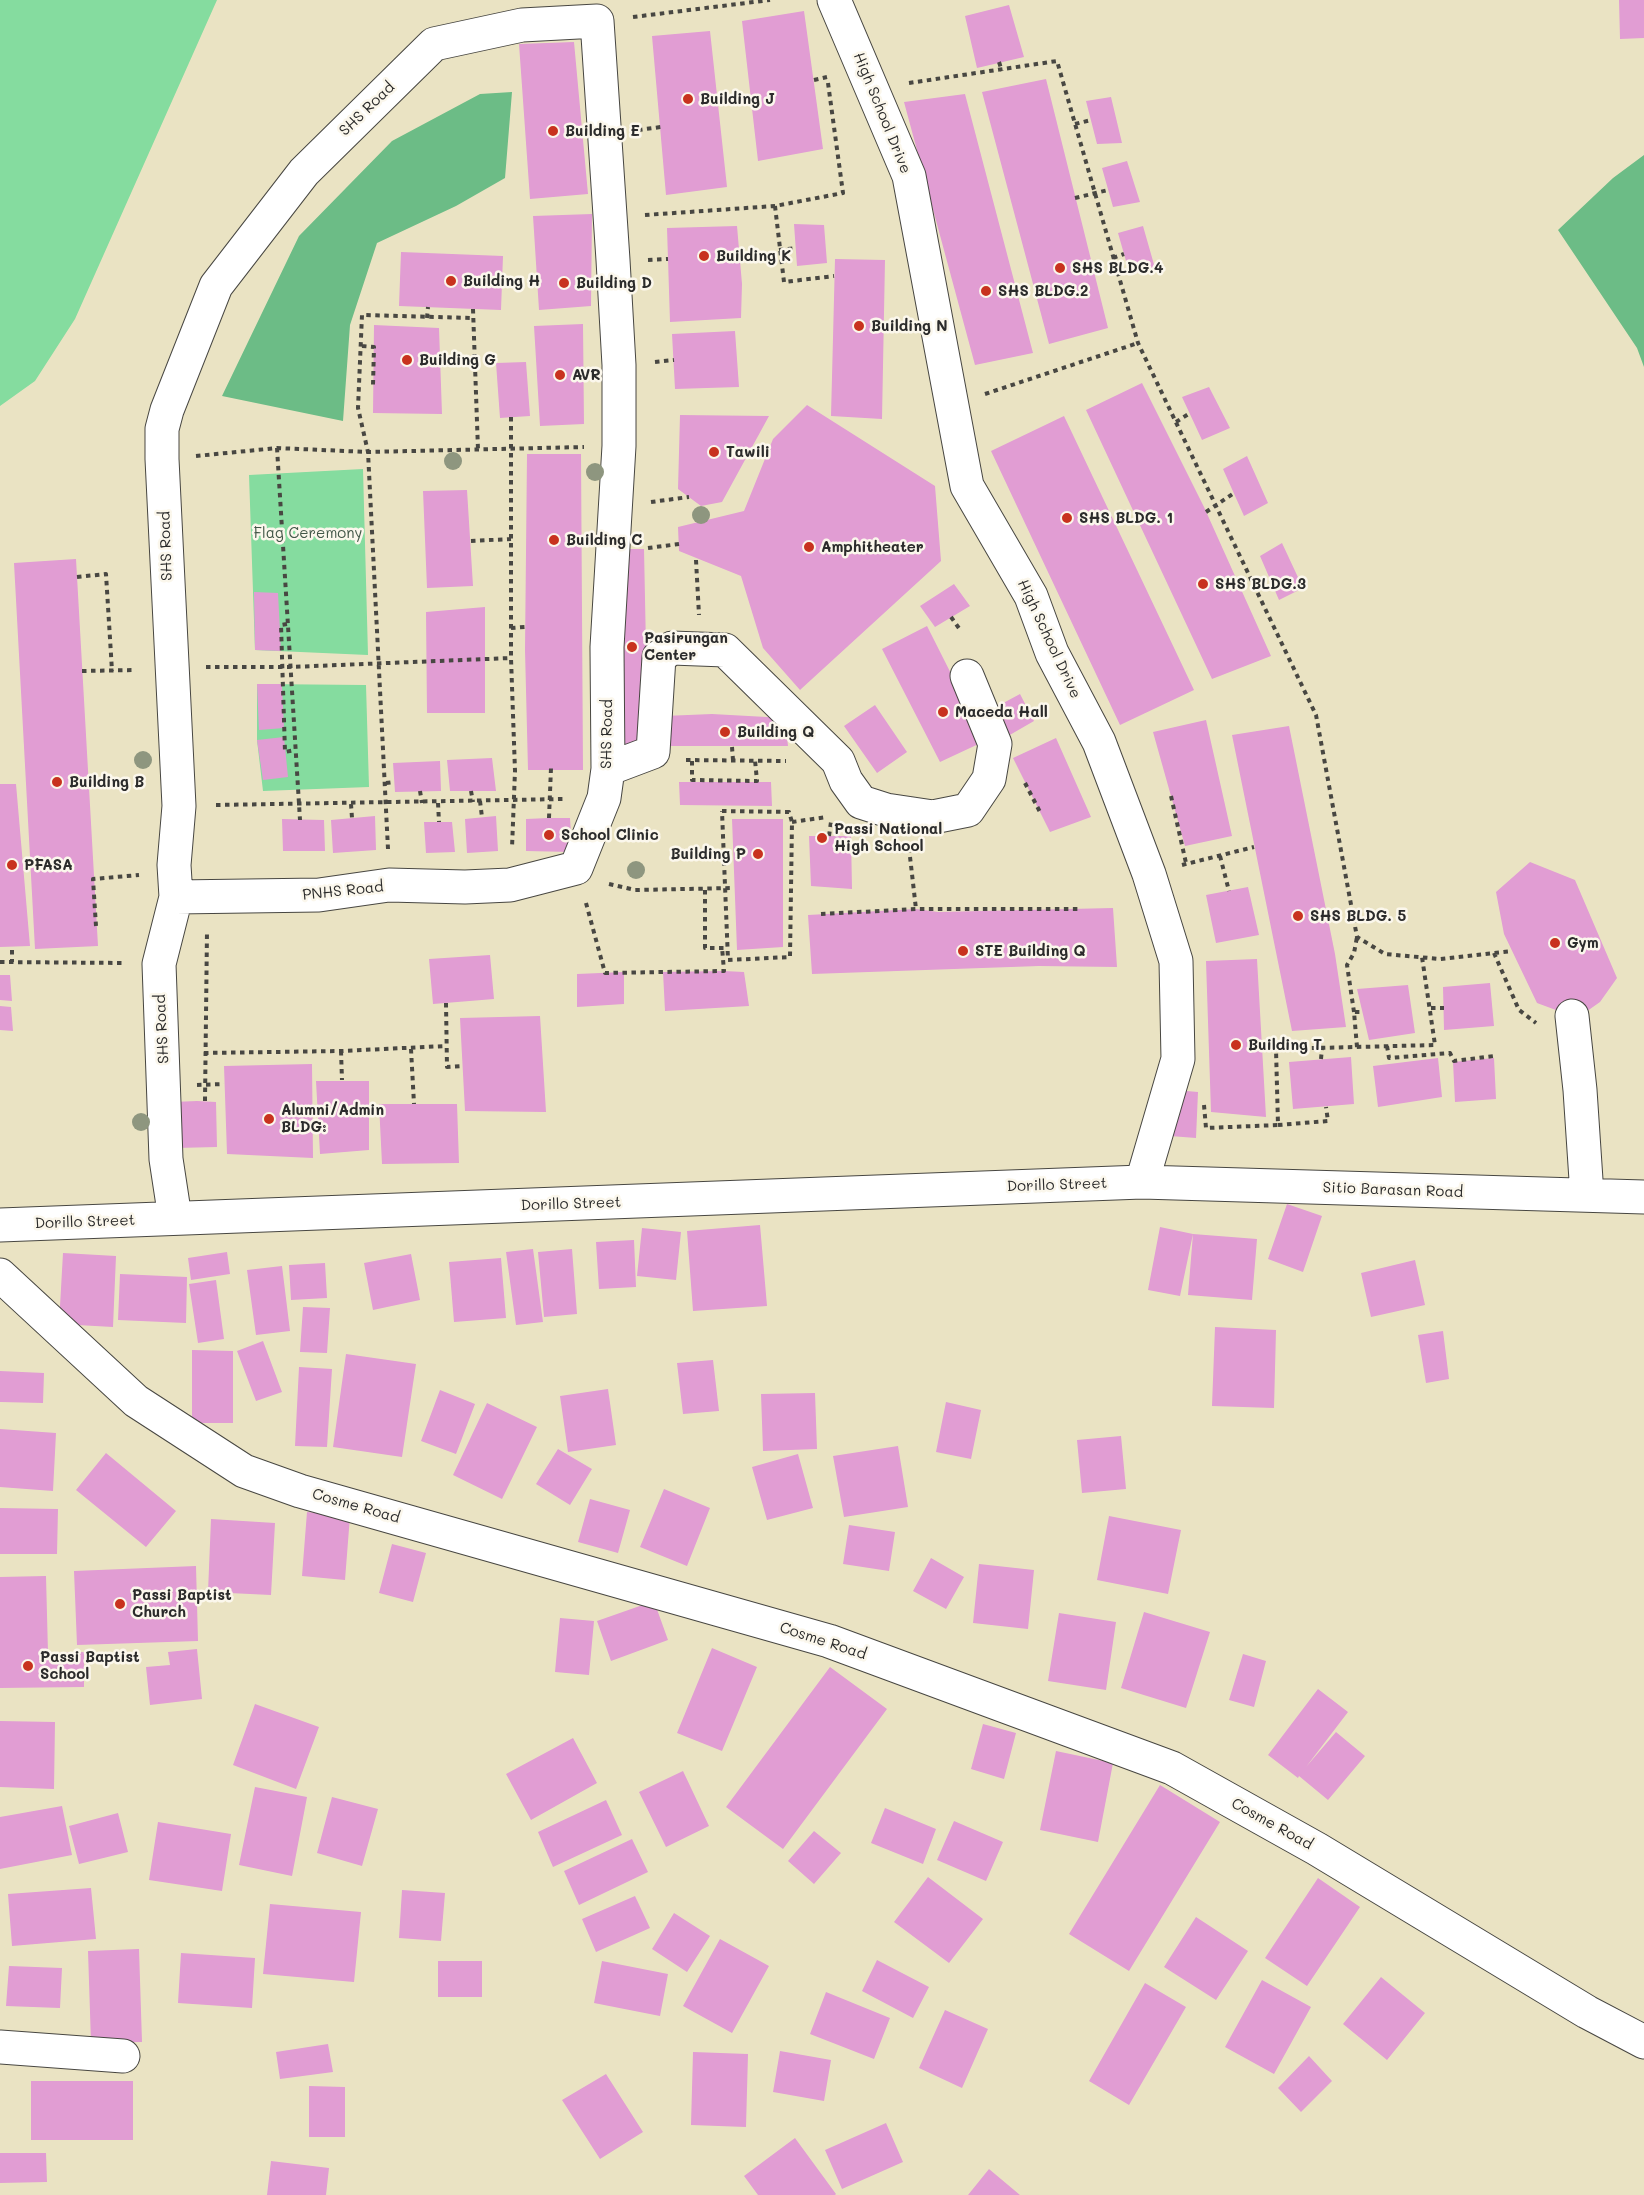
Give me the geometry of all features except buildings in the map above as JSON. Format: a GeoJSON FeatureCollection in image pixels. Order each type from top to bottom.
{"type":"FeatureCollection","features":[{"type":"Feature","properties":{"kind":"street","name":"High School Drive"},"geometry":{"type":"LineString","coordinates":[[834,0],[909,176],[967,486],[1031,596],[1052,653],[1099,742],[1149,874],[1176,961],[1178,1059],[1142,1182]]}},
{"type":"Feature","properties":{"kind":"street","name":"SHS Road"},"geometry":{"type":"LineString","coordinates":[[175,1218],[166,1160],[164,1053],[159,964],[192,898],[174,865],[179,806],[157,669],[162,429],[167,410],[216,286],[303,172],[434,44],[594,11],[611,218],[619,365],[619,446],[607,647],[606,783],[576,868]]}},
{"type":"Feature","properties":{"kind":"street"},"geometry":{"type":"LineString","coordinates":[[606,783],[652,752],[659,657],[672,648],[725,650],[838,761],[846,781],[861,802],[886,810],[933,817],[968,810],[989,779],[995,744],[967,676]]}},
{"type":"Feature","properties":{"kind":"street"},"geometry":{"type":"LineString","coordinates":[[510,885],[576,868]]}},
{"type":"Feature","properties":{"kind":"street","name":"PNHS Road"},"geometry":{"type":"LineString","coordinates":[[192,898],[320,895],[388,885],[465,887],[510,885]]}},
{"type":"Feature","properties":{"kind":"street"},"geometry":{"type":"LineString","coordinates":[[1573,1022],[1587,1195]]}},
{"type":"Feature","properties":{"kind":"street","name":"Sitio Barasan Road"},"geometry":{"type":"LineString","coordinates":[[1142,1182],[1644,1197]]}},
{"type":"Feature","properties":{"kind":"street","name":"Dorillo Street"},"geometry":{"type":"LineString","coordinates":[[0,1225],[1142,1182]]}},
{"type":"Feature","properties":{"kind":"street","name":"Cosme Road"},"geometry":{"type":"LineString","coordinates":[[0,1275],[136,1401],[244,1471],[300,1491],[829,1641],[1172,1768],[1317,1849],[1587,2012],[1644,2042]]}},
{"type":"Feature","properties":{"kind":"street"},"geometry":{"type":"LineString","coordinates":[[0,2046],[123,2056]]}},
{"type":"Feature","properties":{"kind":"path"},"geometry":{"type":"LineString","coordinates":[[594,11],[770,0]]}},
{"type":"Feature","properties":{"kind":"path"},"geometry":{"type":"LineString","coordinates":[[872,88],[1002,71],[1056,61],[1138,343],[1316,715],[1357,937],[1354,953],[1347,965],[1357,1047]]}},
{"type":"Feature","properties":{"kind":"path"},"geometry":{"type":"LineString","coordinates":[[999,62],[1002,71]]}},
{"type":"Feature","properties":{"kind":"path"},"geometry":{"type":"LineString","coordinates":[[611,218],[775,206],[843,193],[827,78]]}},
{"type":"Feature","properties":{"kind":"path"},"geometry":{"type":"LineString","coordinates":[[1075,124],[1091,120]]}},
{"type":"Feature","properties":{"kind":"path"},"geometry":{"type":"LineString","coordinates":[[1075,198],[1108,190]]}},
{"type":"Feature","properties":{"kind":"path"},"geometry":{"type":"LineString","coordinates":[[775,206],[784,282],[834,276]]}},
{"type":"Feature","properties":{"kind":"path"},"geometry":{"type":"LineString","coordinates":[[779,250],[796,248]]}},
{"type":"Feature","properties":{"kind":"path"},"geometry":{"type":"LineString","coordinates":[[1113,258],[1124,254]]}},
{"type":"Feature","properties":{"kind":"path"},"geometry":{"type":"LineString","coordinates":[[427,318],[428,307]]}},
{"type":"Feature","properties":{"kind":"path"},"geometry":{"type":"LineString","coordinates":[[473,309],[478,450]]}},
{"type":"Feature","properties":{"kind":"path"},"geometry":{"type":"LineString","coordinates":[[388,885],[387,804],[368,452],[358,408],[362,315],[473,318]]}},
{"type":"Feature","properties":{"kind":"path"},"geometry":{"type":"LineString","coordinates":[[953,405],[1138,343]]}},
{"type":"Feature","properties":{"kind":"path"},"geometry":{"type":"LineString","coordinates":[[362,346],[374,347],[373,385]]}},
{"type":"Feature","properties":{"kind":"path"},"geometry":{"type":"LineString","coordinates":[[1176,422],[1190,413]]}},
{"type":"Feature","properties":{"kind":"path"},"geometry":{"type":"LineString","coordinates":[[510,885],[515,800],[511,658],[511,417]]}},
{"type":"Feature","properties":{"kind":"path"},"geometry":{"type":"LineString","coordinates":[[162,459],[277,448],[368,452],[619,446]]}},
{"type":"Feature","properties":{"kind":"path"},"geometry":{"type":"LineString","coordinates":[[277,448],[300,820]]}},
{"type":"Feature","properties":{"kind":"path"},"geometry":{"type":"LineString","coordinates":[[1206,512],[1234,493]]}},
{"type":"Feature","properties":{"kind":"path"},"geometry":{"type":"LineString","coordinates":[[471,540],[511,539]]}},
{"type":"Feature","properties":{"kind":"path"},"geometry":{"type":"LineString","coordinates":[[680,650],[700,614],[696,560]]}},
{"type":"Feature","properties":{"kind":"path"},"geometry":{"type":"LineString","coordinates":[[77,577],[106,574],[112,671]]}},
{"type":"Feature","properties":{"kind":"path"},"geometry":{"type":"LineString","coordinates":[[1254,586],[1269,577]]}},
{"type":"Feature","properties":{"kind":"path"},"geometry":{"type":"LineString","coordinates":[[951,617],[961,632]]}},
{"type":"Feature","properties":{"kind":"path"},"geometry":{"type":"LineString","coordinates":[[287,624],[281,625],[285,752],[295,750]]}},
{"type":"Feature","properties":{"kind":"path"},"geometry":{"type":"LineString","coordinates":[[511,628],[525,627]]}},
{"type":"Feature","properties":{"kind":"path"},"geometry":{"type":"LineString","coordinates":[[82,671],[290,667],[511,658]]}},
{"type":"Feature","properties":{"kind":"path"},"geometry":{"type":"LineString","coordinates":[[282,703],[292,702]]}},
{"type":"Feature","properties":{"kind":"path"},"geometry":{"type":"LineString","coordinates":[[732,747],[733,760]]}},
{"type":"Feature","properties":{"kind":"path"},"geometry":{"type":"LineString","coordinates":[[682,760],[838,761]]}},
{"type":"Feature","properties":{"kind":"path"},"geometry":{"type":"LineString","coordinates":[[692,760],[692,780],[757,781],[754,760]]}},
{"type":"Feature","properties":{"kind":"path"},"geometry":{"type":"LineString","coordinates":[[549,818],[551,768]]}},
{"type":"Feature","properties":{"kind":"path"},"geometry":{"type":"LineString","coordinates":[[386,783],[394,782]]}},
{"type":"Feature","properties":{"kind":"path"},"geometry":{"type":"LineString","coordinates":[[179,806],[550,800],[606,783]]}},
{"type":"Feature","properties":{"kind":"path"},"geometry":{"type":"LineString","coordinates":[[420,791],[422,803]]}},
{"type":"Feature","properties":{"kind":"path"},"geometry":{"type":"LineString","coordinates":[[471,791],[473,802]]}},
{"type":"Feature","properties":{"kind":"path"},"geometry":{"type":"LineString","coordinates":[[1171,796],[1186,864]]}},
{"type":"Feature","properties":{"kind":"path"},"geometry":{"type":"LineString","coordinates":[[480,801],[482,817]]}},
{"type":"Feature","properties":{"kind":"path"},"geometry":{"type":"LineString","coordinates":[[438,803],[439,822]]}},
{"type":"Feature","properties":{"kind":"path"},"geometry":{"type":"LineString","coordinates":[[351,804],[352,818]]}},
{"type":"Feature","properties":{"kind":"path"},"geometry":{"type":"LineString","coordinates":[[576,868],[605,973],[724,971],[722,811],[789,812],[792,822],[790,957],[728,960],[725,948]]}},
{"type":"Feature","properties":{"kind":"path"},"geometry":{"type":"LineString","coordinates":[[792,822],[832,817],[842,822]]}},
{"type":"Feature","properties":{"kind":"path"},"geometry":{"type":"LineString","coordinates":[[909,844],[916,909]]}},
{"type":"Feature","properties":{"kind":"path"},"geometry":{"type":"LineString","coordinates":[[1149,874],[1254,847]]}},
{"type":"Feature","properties":{"kind":"path"},"geometry":{"type":"LineString","coordinates":[[1220,856],[1229,891]]}},
{"type":"Feature","properties":{"kind":"path"},"geometry":{"type":"LineString","coordinates":[[576,868],[604,882],[635,890],[734,888]]}},
{"type":"Feature","properties":{"kind":"path"},"geometry":{"type":"LineString","coordinates":[[96,926],[93,879],[140,875]]}},
{"type":"Feature","properties":{"kind":"path"},"geometry":{"type":"LineString","coordinates":[[705,890],[705,948],[725,948]]}},
{"type":"Feature","properties":{"kind":"path"},"geometry":{"type":"LineString","coordinates":[[192,898],[205,1053],[205,1101]]}},
{"type":"Feature","properties":{"kind":"path"},"geometry":{"type":"LineString","coordinates":[[821,914],[916,909],[1079,909]]}},
{"type":"Feature","properties":{"kind":"path"},"geometry":{"type":"LineString","coordinates":[[1357,937],[1385,954],[1440,958],[1512,951]]}},
{"type":"Feature","properties":{"kind":"path"},"geometry":{"type":"LineString","coordinates":[[12,950],[12,962]]}},
{"type":"Feature","properties":{"kind":"path"},"geometry":{"type":"LineString","coordinates":[[1494,953],[1519,1010],[1536,1023],[1573,1022]]}},
{"type":"Feature","properties":{"kind":"path"},"geometry":{"type":"LineString","coordinates":[[1278,1125],[1276,1049],[1435,1045],[1422,957]]}},
{"type":"Feature","properties":{"kind":"path"},"geometry":{"type":"LineString","coordinates":[[0,962],[159,964]]}},
{"type":"Feature","properties":{"kind":"path"},"geometry":{"type":"LineString","coordinates":[[446,1003],[447,1067],[463,1066]]}},
{"type":"Feature","properties":{"kind":"path"},"geometry":{"type":"LineString","coordinates":[[1431,1008],[1444,1008]]}},
{"type":"Feature","properties":{"kind":"path"},"geometry":{"type":"LineString","coordinates":[[1354,1012],[1363,1012]]}},
{"type":"Feature","properties":{"kind":"path"},"geometry":{"type":"LineString","coordinates":[[164,1053],[341,1052],[446,1046]]}},
{"type":"Feature","properties":{"kind":"path"},"geometry":{"type":"LineString","coordinates":[[1387,1046],[1389,1058],[1450,1053],[1454,1061],[1494,1056]]}},
{"type":"Feature","properties":{"kind":"path"},"geometry":{"type":"LineString","coordinates":[[1417,1046],[1419,1056]]}},
{"type":"Feature","properties":{"kind":"path"},"geometry":{"type":"LineString","coordinates":[[1321,1059],[1322,1048]]}},
{"type":"Feature","properties":{"kind":"path"},"geometry":{"type":"LineString","coordinates":[[411,1049],[414,1104]]}},
{"type":"Feature","properties":{"kind":"path"},"geometry":{"type":"LineString","coordinates":[[341,1052],[342,1080]]}},
{"type":"Feature","properties":{"kind":"path"},"geometry":{"type":"LineString","coordinates":[[205,1084],[224,1084]]}},
{"type":"Feature","properties":{"kind":"path"},"geometry":{"type":"LineString","coordinates":[[1206,1128],[1328,1121],[1326,1107]]}},
{"type":"Feature","properties":{"kind":"green space"},"geometry":{"type":"Polygon","coordinates":[[[0,0],[217,0],[75,319],[35,381],[0,406],[0,0]]]}},
{"type":"Feature","properties":{"kind":"green space"},"geometry":{"type":"Polygon","coordinates":[[[512,92],[505,178],[456,206],[377,243],[350,325],[343,421],[222,396],[299,236],[392,141],[480,94],[512,92]]]}},
{"type":"Feature","properties":{"kind":"green space"},"geometry":{"type":"Polygon","coordinates":[[[1644,155],[1644,367],[1637,348],[1558,230],[1613,178],[1644,155]]]}},
{"type":"Feature","properties":{"kind":"green space","name":"Flag Ceremony"},"geometry":{"type":"Polygon","coordinates":[[[363,469],[368,655],[255,650],[249,475],[363,469]]]}},
{"type":"Feature","properties":{"kind":"green space"},"geometry":{"type":"Polygon","coordinates":[[[257,684],[366,685],[369,787],[263,791],[257,740],[257,684]]]}},
{"type":"Feature","properties":{"kind":"place","name":"Building J"},"geometry":{"type":"Point","coordinates":[688,99]}},
{"type":"Feature","properties":{"kind":"place","name":"Building E"},"geometry":{"type":"Point","coordinates":[553,131]}},
{"type":"Feature","properties":{"kind":"place","name":"Building K"},"geometry":{"type":"Point","coordinates":[704,256]}},
{"type":"Feature","properties":{"kind":"place","name":"SHS BLDG.4"},"geometry":{"type":"Point","coordinates":[1060,268]}},
{"type":"Feature","properties":{"kind":"place","name":"Building H"},"geometry":{"type":"Point","coordinates":[451,281]}},
{"type":"Feature","properties":{"kind":"place","name":"Building D"},"geometry":{"type":"Point","coordinates":[564,283]}},
{"type":"Feature","properties":{"kind":"place","name":"SHS BLDG.2"},"geometry":{"type":"Point","coordinates":[986,291]}},
{"type":"Feature","properties":{"kind":"place","name":"Building N"},"geometry":{"type":"Point","coordinates":[859,326]}},
{"type":"Feature","properties":{"kind":"place","name":"Building G"},"geometry":{"type":"Point","coordinates":[407,360]}},
{"type":"Feature","properties":{"kind":"place","name":"AVR"},"geometry":{"type":"Point","coordinates":[560,375]}},
{"type":"Feature","properties":{"kind":"place","name":"Tawili"},"geometry":{"type":"Point","coordinates":[714,452]}},
{"type":"Feature","properties":{"kind":"place","name":"SHS BLDG. 1"},"geometry":{"type":"Point","coordinates":[1067,518]}},
{"type":"Feature","properties":{"kind":"place","name":"Building C"},"geometry":{"type":"Point","coordinates":[554,540]}},
{"type":"Feature","properties":{"kind":"place","name":"Amphitheater"},"geometry":{"type":"Point","coordinates":[809,547]}},
{"type":"Feature","properties":{"kind":"place","name":"SHS BLDG.3"},"geometry":{"type":"Point","coordinates":[1203,584]}},
{"type":"Feature","properties":{"kind":"place","name":"Pasirungan Center"},"geometry":{"type":"Point","coordinates":[632,647]}},
{"type":"Feature","properties":{"kind":"place","name":"Maceda Hall"},"geometry":{"type":"Point","coordinates":[943,712]}},
{"type":"Feature","properties":{"kind":"place","name":"Building Q"},"geometry":{"type":"Point","coordinates":[725,732]}},
{"type":"Feature","properties":{"kind":"place","name":"Building B"},"geometry":{"type":"Point","coordinates":[57,782]}},
{"type":"Feature","properties":{"kind":"place","name":"School Clinic"},"geometry":{"type":"Point","coordinates":[549,835]}},
{"type":"Feature","properties":{"kind":"place","name":"Passi National High School"},"geometry":{"type":"Point","coordinates":[822,838]}},
{"type":"Feature","properties":{"kind":"place","name":"Building P"},"geometry":{"type":"Point","coordinates":[758,854]}},
{"type":"Feature","properties":{"kind":"place","name":"PFASA"},"geometry":{"type":"Point","coordinates":[12,865]}},
{"type":"Feature","properties":{"kind":"place","name":"SHS BLDG. 5"},"geometry":{"type":"Point","coordinates":[1298,916]}},
{"type":"Feature","properties":{"kind":"place","name":"Gym"},"geometry":{"type":"Point","coordinates":[1555,943]}},
{"type":"Feature","properties":{"kind":"place","name":"STE Building Q"},"geometry":{"type":"Point","coordinates":[963,951]}},
{"type":"Feature","properties":{"kind":"place","name":"Building T"},"geometry":{"type":"Point","coordinates":[1236,1045]}},
{"type":"Feature","properties":{"kind":"place","name":"Alumni/Admin BLDG:"},"geometry":{"type":"Point","coordinates":[269,1119]}},
{"type":"Feature","properties":{"kind":"place","name":"Passi Baptist Church"},"geometry":{"type":"Point","coordinates":[120,1604]}},
{"type":"Feature","properties":{"kind":"place","name":"Passi Baptist School"},"geometry":{"type":"Point","coordinates":[28,1666]}}]}
